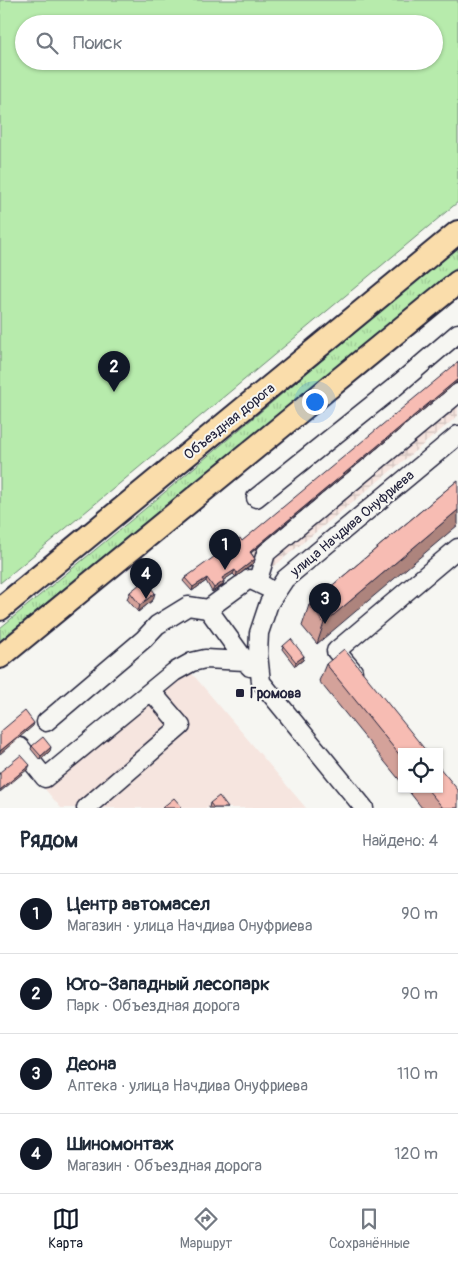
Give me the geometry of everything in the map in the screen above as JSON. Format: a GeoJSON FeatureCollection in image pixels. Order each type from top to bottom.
{"type":"FeatureCollection","features":[{"type":"Feature","properties":{"kind":"main road","name":"Объездная дорога"},"geometry":{"type":"LineString","coordinates":[[0,609],[458,232]]}},
{"type":"Feature","properties":{"kind":"main road"},"geometry":{"type":"LineString","coordinates":[[0,657],[458,282]]}},
{"type":"Feature","properties":{"kind":"street"},"geometry":{"type":"LineString","coordinates":[[256,498],[396,386],[458,333]]}},
{"type":"Feature","properties":{"kind":"street"},"geometry":{"type":"LineString","coordinates":[[257,583],[266,553],[458,393]]}},
{"type":"Feature","properties":{"kind":"street","name":"улица Начдива Онуфриева"},"geometry":{"type":"LineString","coordinates":[[261,682],[258,654],[262,623],[276,592],[286,579],[458,435]]}},
{"type":"Feature","properties":{"kind":"street"},"geometry":{"type":"LineString","coordinates":[[366,687],[336,651],[458,548]]}},
{"type":"Feature","properties":{"kind":"street"},"geometry":{"type":"LineString","coordinates":[[208,610],[249,579],[276,592]]}},
{"type":"Feature","properties":{"kind":"street"},"geometry":{"type":"LineString","coordinates":[[46,722],[144,639],[157,625],[188,606],[208,610],[261,682],[364,808]]}},
{"type":"Feature","properties":{"kind":"street"},"geometry":{"type":"LineString","coordinates":[[0,764],[20,747],[45,778],[174,672],[192,662],[205,659],[220,658],[246,661]]}},
{"type":"Feature","properties":{"kind":"street"},"geometry":{"type":"LineString","coordinates":[[86,808],[180,726],[151,691]]}},
{"type":"Feature","properties":{"kind":"shaded area"},"geometry":{"type":"Polygon","coordinates":[[[458,365],[458,416],[273,567],[249,555],[458,365]]]}},
{"type":"Feature","properties":{"kind":"shaded area"},"geometry":{"type":"Polygon","coordinates":[[[189,670],[306,808],[61,808],[44,788],[189,670]]]}},
{"type":"Feature","properties":{"kind":"green space"},"geometry":{"type":"Polygon","coordinates":[[[0,0],[458,0],[458,202],[0,583],[0,0]]]}},
{"type":"Feature","properties":{"kind":"green space"},"geometry":{"type":"Polygon","coordinates":[[[458,246],[458,267],[0,647],[0,628],[458,246]]]}},
{"type":"Feature","properties":{"kind":"building"},"geometry":{"type":"Polygon","coordinates":[[[458,362],[458,379],[250,552],[255,559],[237,573],[235,570],[222,578],[224,581],[214,588],[207,578],[193,587],[185,578],[240,538],[242,541],[458,362]]]}},
{"type":"Feature","properties":{"kind":"building"},"geometry":{"type":"Polygon","coordinates":[[[458,480],[458,510],[324,623],[309,605],[458,480]]]}},
{"type":"Feature","properties":{"kind":"building"},"geometry":{"type":"Polygon","coordinates":[[[145,580],[155,593],[140,605],[130,592],[145,580]]]}},
{"type":"Feature","properties":{"kind":"building"},"geometry":{"type":"Polygon","coordinates":[[[291,639],[304,656],[296,662],[283,646],[291,639]]]}},
{"type":"Feature","properties":{"kind":"building"},"geometry":{"type":"Polygon","coordinates":[[[344,649],[424,748],[398,748],[398,753],[326,664],[344,649]]]}},
{"type":"Feature","properties":{"kind":"building"},"geometry":{"type":"Polygon","coordinates":[[[25,711],[34,723],[0,751],[0,732],[25,711]]]}},
{"type":"Feature","properties":{"kind":"building"},"geometry":{"type":"Polygon","coordinates":[[[43,737],[51,747],[41,756],[32,746],[43,737]]]}},
{"type":"Feature","properties":{"kind":"building"},"geometry":{"type":"Polygon","coordinates":[[[21,755],[30,765],[0,790],[0,772],[21,755]]]}},
{"type":"Feature","properties":{"kind":"building"},"geometry":{"type":"Polygon","coordinates":[[[443,772],[458,790],[458,808],[443,808],[430,793],[443,793],[443,772]]]}},
{"type":"Feature","properties":{"kind":"building"},"geometry":{"type":"Polygon","coordinates":[[[219,796],[228,808],[214,808],[210,803],[219,796]]]}},
{"type":"Feature","properties":{"kind":"building"},"geometry":{"type":"Polygon","coordinates":[[[174,798],[181,806],[179,808],[162,808],[174,798]]]}},
{"type":"Feature","properties":{"kind":"place","name":"Юго-Западный лесопарк"},"geometry":{"type":"Point","coordinates":[114,392]}},
{"type":"Feature","properties":{"kind":"place","name":"Центр автомасел"},"geometry":{"type":"Point","coordinates":[225,570]}},
{"type":"Feature","properties":{"kind":"place","name":"Шиномонтаж"},"geometry":{"type":"Point","coordinates":[146,599]}},
{"type":"Feature","properties":{"kind":"place","name":"Деона"},"geometry":{"type":"Point","coordinates":[325,624]}},
{"type":"Feature","properties":{"kind":"place","name":"Громова"},"geometry":{"type":"Point","coordinates":[240,693]}}]}
